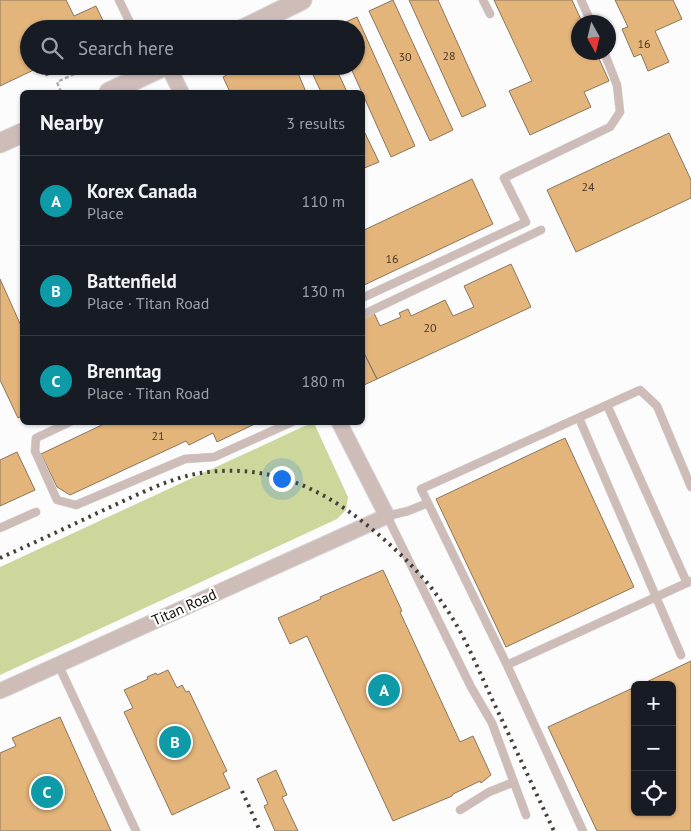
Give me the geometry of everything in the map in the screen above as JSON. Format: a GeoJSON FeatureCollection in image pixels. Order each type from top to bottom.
{"type":"FeatureCollection","features":[{"type":"Feature","properties":{"kind":"street"},"geometry":{"type":"LineString","coordinates":[[261,20],[302,0]]}},
{"type":"Feature","properties":{"kind":"street"},"geometry":{"type":"LineString","coordinates":[[113,90],[145,75]]}},
{"type":"Feature","properties":{"kind":"street"},"geometry":{"type":"LineString","coordinates":[[166,75],[179,90]]}},
{"type":"Feature","properties":{"kind":"street"},"geometry":{"type":"LineString","coordinates":[[0,143],[20,134]]}},
{"type":"Feature","properties":{"kind":"street"},"geometry":{"type":"LineString","coordinates":[[341,425],[388,516]]}},
{"type":"Feature","properties":{"kind":"street","name":"Titan Road"},"geometry":{"type":"LineString","coordinates":[[0,690],[388,516]]}},
{"type":"Feature","properties":{"kind":"lane"},"geometry":{"type":"LineString","coordinates":[[119,0],[129,20]]}},
{"type":"Feature","properties":{"kind":"lane"},"geometry":{"type":"LineString","coordinates":[[483,0],[490,14]]}},
{"type":"Feature","properties":{"kind":"lane"},"geometry":{"type":"LineString","coordinates":[[581,0],[588,15]]}},
{"type":"Feature","properties":{"kind":"lane"},"geometry":{"type":"LineString","coordinates":[[365,297],[526,222],[504,178],[610,127],[620,112],[617,85],[607,60]]}},
{"type":"Feature","properties":{"kind":"lane"},"geometry":{"type":"LineString","coordinates":[[365,314],[541,230]]}},
{"type":"Feature","properties":{"kind":"lane"},"geometry":{"type":"LineString","coordinates":[[583,831],[507,665],[421,489],[640,390],[657,406],[691,487]]}},
{"type":"Feature","properties":{"kind":"lane"},"geometry":{"type":"LineString","coordinates":[[507,665],[689,582],[607,405]]}},
{"type":"Feature","properties":{"kind":"lane"},"geometry":{"type":"LineString","coordinates":[[579,418],[681,655]]}},
{"type":"Feature","properties":{"kind":"lane"},"geometry":{"type":"LineString","coordinates":[[64,425],[36,438],[35,451],[57,500],[76,505],[185,459],[214,457],[285,425]]}},
{"type":"Feature","properties":{"kind":"lane"},"geometry":{"type":"LineString","coordinates":[[428,503],[388,516],[472,687],[492,723],[526,815]]}},
{"type":"Feature","properties":{"kind":"lane"},"geometry":{"type":"LineString","coordinates":[[0,528],[36,512]]}},
{"type":"Feature","properties":{"kind":"lane"},"geometry":{"type":"LineString","coordinates":[[58,664],[136,831]]}},
{"type":"Feature","properties":{"kind":"lane"},"geometry":{"type":"LineString","coordinates":[[460,810],[489,792],[514,782]]}},
{"type":"Feature","properties":{"kind":"path"},"geometry":{"type":"LineString","coordinates":[[60,90],[57,82],[71,75]]}},
{"type":"Feature","properties":{"kind":"green space"},"geometry":{"type":"Polygon","coordinates":[[[307,425],[315,425],[348,497],[346,510],[337,519],[0,675],[0,567],[307,425]]]}},
{"type":"Feature","properties":{"kind":"building"},"geometry":{"type":"Polygon","coordinates":[[[0,0],[66,0],[74,16],[96,6],[103,20],[20,20],[20,75],[23,75],[0,86],[0,0]]]}},
{"type":"Feature","properties":{"kind":"building"},"geometry":{"type":"Polygon","coordinates":[[[393,0],[453,130],[430,141],[369,11],[393,0]]]}},
{"type":"Feature","properties":{"kind":"building"},"geometry":{"type":"Polygon","coordinates":[[[409,0],[438,0],[486,106],[462,117],[409,0]]]}},
{"type":"Feature","properties":{"kind":"building"},"geometry":{"type":"Polygon","coordinates":[[[494,0],[572,0],[579,15],[571,15],[571,60],[600,60],[609,81],[584,92],[591,107],[530,135],[509,91],[532,81],[494,0]]]}},
{"type":"Feature","properties":{"kind":"building"},"geometry":{"type":"Polygon","coordinates":[[[615,0],[673,0],[682,19],[655,31],[669,62],[648,71],[641,54],[634,57],[622,29],[628,27],[615,0]]]}},
{"type":"Feature","properties":{"kind":"building"},"geometry":{"type":"Polygon","coordinates":[[[365,35],[415,146],[391,157],[365,99],[365,90],[361,90],[354,75],[365,75],[365,35]]]}},
{"type":"Feature","properties":{"kind":"building"},"geometry":{"type":"Polygon","coordinates":[[[227,75],[299,75],[305,90],[229,90],[223,77],[227,75]]]}},
{"type":"Feature","properties":{"kind":"building"},"geometry":{"type":"Polygon","coordinates":[[[313,75],[339,75],[346,90],[320,90],[313,75]]]}},
{"type":"Feature","properties":{"kind":"building"},"geometry":{"type":"Polygon","coordinates":[[[365,133],[379,162],[365,168],[365,133]]]}},
{"type":"Feature","properties":{"kind":"building"},"geometry":{"type":"Polygon","coordinates":[[[669,133],[691,180],[691,198],[576,252],[547,190],[669,133]]]}},
{"type":"Feature","properties":{"kind":"building"},"geometry":{"type":"Polygon","coordinates":[[[472,179],[493,224],[365,285],[365,230],[472,179]]]}},
{"type":"Feature","properties":{"kind":"building"},"geometry":{"type":"Polygon","coordinates":[[[511,264],[531,307],[377,379],[365,355],[365,318],[374,313],[380,326],[401,317],[399,313],[408,309],[411,316],[445,300],[453,316],[474,307],[464,286],[511,264]]]}},
{"type":"Feature","properties":{"kind":"building"},"geometry":{"type":"Polygon","coordinates":[[[0,279],[20,324],[20,417],[18,418],[0,380],[0,279]]]}},
{"type":"Feature","properties":{"kind":"building"},"geometry":{"type":"Polygon","coordinates":[[[365,355],[377,379],[365,385],[365,355]]]}},
{"type":"Feature","properties":{"kind":"building"},"geometry":{"type":"Polygon","coordinates":[[[102,425],[253,425],[217,442],[213,433],[189,445],[186,441],[70,495],[57,487],[41,454],[102,425]]]}},
{"type":"Feature","properties":{"kind":"building"},"geometry":{"type":"Polygon","coordinates":[[[565,438],[634,587],[506,647],[436,499],[565,438]]]}},
{"type":"Feature","properties":{"kind":"building"},"geometry":{"type":"Polygon","coordinates":[[[17,452],[35,490],[0,506],[0,460],[17,452]]]}},
{"type":"Feature","properties":{"kind":"building"},"geometry":{"type":"Polygon","coordinates":[[[383,570],[402,611],[400,612],[460,742],[473,736],[491,775],[481,783],[480,781],[452,796],[393,821],[307,636],[290,644],[278,618],[321,599],[320,597],[383,570]]]}},
{"type":"Feature","properties":{"kind":"building"},"geometry":{"type":"Polygon","coordinates":[[[691,661],[691,831],[597,831],[548,727],[631,689],[631,816],[676,816],[676,681],[648,681],[691,661]]]}},
{"type":"Feature","properties":{"kind":"building"},"geometry":{"type":"Polygon","coordinates":[[[168,670],[177,688],[182,685],[186,692],[189,691],[227,771],[223,773],[230,788],[172,815],[124,712],[133,708],[124,690],[148,679],[147,677],[168,670]]]}},
{"type":"Feature","properties":{"kind":"building"},"geometry":{"type":"Polygon","coordinates":[[[60,717],[111,831],[0,831],[0,753],[16,746],[12,738],[60,717]]]}},
{"type":"Feature","properties":{"kind":"building"},"geometry":{"type":"Polygon","coordinates":[[[276,770],[287,795],[282,797],[298,831],[275,831],[264,806],[268,804],[257,779],[276,770]]]}},
{"type":"Feature","properties":{"kind":"railway"},"geometry":{"type":"LineString","coordinates":[[0,558],[144,492],[182,477],[208,472],[234,471],[259,473],[283,478],[305,486],[347,510],[367,525],[410,563],[437,595],[451,615],[470,650],[554,831]]}},
{"type":"Feature","properties":{"kind":"railway"},"geometry":{"type":"LineString","coordinates":[[242,791],[260,831]]}},
{"type":"Feature","properties":{"kind":"place","name":"Korex Canada"},"geometry":{"type":"Point","coordinates":[384,690]}},
{"type":"Feature","properties":{"kind":"place","name":"Battenfield"},"geometry":{"type":"Point","coordinates":[175,742]}},
{"type":"Feature","properties":{"kind":"place","name":"Brenntag"},"geometry":{"type":"Point","coordinates":[47,792]}}]}
